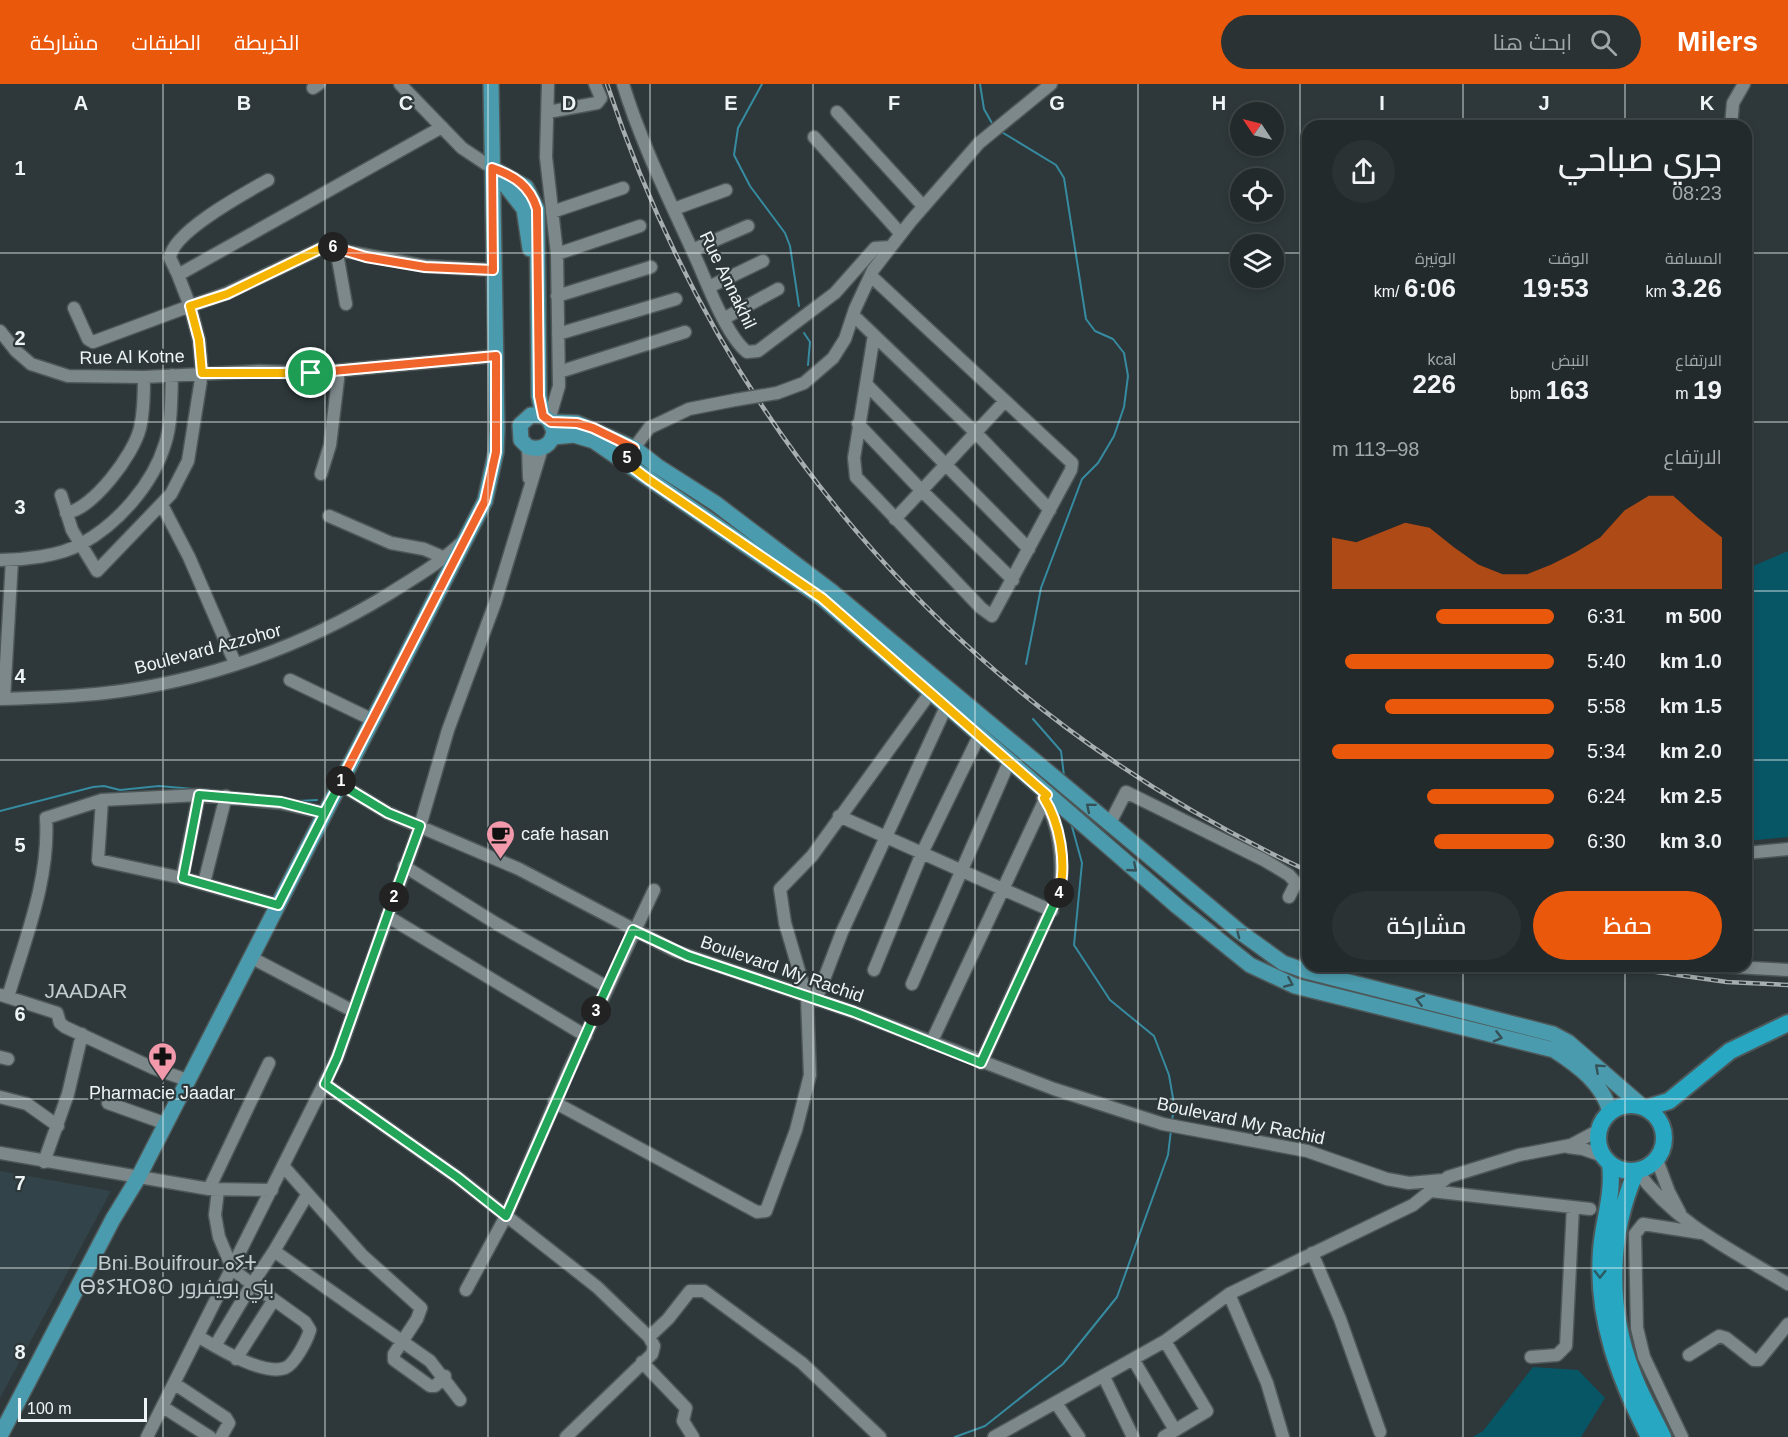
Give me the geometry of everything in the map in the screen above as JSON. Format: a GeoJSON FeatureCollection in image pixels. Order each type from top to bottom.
{"type":"FeatureCollection","features":[{"type":"Feature","properties":{"kind":"highway"},"geometry":{"type":"LineString","coordinates":[[1649,1437],[1615,1362],[1600,1288],[1601,1249],[1612,1190],[1606,1160],[1599,1148],[1599,1130],[1610,1113],[1626,1105],[1644,1107],[1669,1101],[1730,1051],[1788,1023]]}},
{"type":"Feature","properties":{"kind":"highway"},"geometry":{"type":"LineString","coordinates":[[1663,1128],[1675,1108],[1712,1076],[1750,1050],[1788,1033]]}},
{"type":"Feature","properties":{"kind":"highway"},"geometry":{"type":"LineString","coordinates":[[1606,1160],[1622,1170],[1636,1171],[1657,1160],[1665,1144],[1663,1128],[1656,1116],[1644,1107]]}},
{"type":"Feature","properties":{"kind":"highway"},"geometry":{"type":"LineString","coordinates":[[1636,1171],[1618,1221],[1613,1282],[1618,1326],[1626,1355],[1663,1437]]}},
{"type":"Feature","properties":{"kind":"main road"},"geometry":{"type":"LineString","coordinates":[[0,1436],[108,1229],[138,1178],[164,1123],[489,491],[496,452],[491,84]]}},
{"type":"Feature","properties":{"kind":"main road"},"geometry":{"type":"LineString","coordinates":[[492,168],[526,187],[537,209],[539,396],[549,424],[535,448],[521,440],[519,430],[527,417],[531,397],[530,240],[524,209],[492,168]]}},
{"type":"Feature","properties":{"kind":"main road"},"geometry":{"type":"LineString","coordinates":[[527,417],[594,441],[822,598],[1045,796],[1250,965],[1295,986],[1554,1050],[1574,1063],[1595,1084],[1607,1100],[1610,1113]]}},
{"type":"Feature","properties":{"kind":"main road"},"geometry":{"type":"LineString","coordinates":[[549,424],[585,426],[634,448],[657,466],[715,503],[831,591],[1240,932],[1283,963],[1302,968]]}},
{"type":"Feature","properties":{"kind":"main road"},"geometry":{"type":"LineString","coordinates":[[1317,972],[1552,1034],[1568,1042],[1644,1107]]}},
{"type":"Feature","properties":{"kind":"street"},"geometry":{"type":"LineString","coordinates":[[400,84],[462,148],[492,168]]}},
{"type":"Feature","properties":{"kind":"street"},"geometry":{"type":"LineString","coordinates":[[548,84],[546,157],[557,254],[559,372],[559,386],[549,424]]}},
{"type":"Feature","properties":{"kind":"street"},"geometry":{"type":"LineString","coordinates":[[548,112],[597,103],[601,98],[596,84]]}},
{"type":"Feature","properties":{"kind":"street","name":"Rue Annakhil"},"geometry":{"type":"LineString","coordinates":[[623,84],[650,156],[674,210],[709,287],[743,348],[754,352],[835,293],[875,248],[891,247]]}},
{"type":"Feature","properties":{"kind":"street"},"geometry":{"type":"LineString","coordinates":[[624,461],[649,428],[690,408],[777,393],[804,383],[825,367],[844,339],[871,276],[923,206],[988,136],[1051,84]]}},
{"type":"Feature","properties":{"kind":"street"},"geometry":{"type":"LineString","coordinates":[[1732,120],[1733,103],[1744,84]]}},
{"type":"Feature","properties":{"kind":"street"},"geometry":{"type":"LineString","coordinates":[[837,112],[923,206]]}},
{"type":"Feature","properties":{"kind":"street"},"geometry":{"type":"LineString","coordinates":[[178,275],[442,127]]}},
{"type":"Feature","properties":{"kind":"street"},"geometry":{"type":"LineString","coordinates":[[814,137],[901,234]]}},
{"type":"Feature","properties":{"kind":"street"},"geometry":{"type":"LineString","coordinates":[[61,495],[80,545],[97,571],[162,505],[175,488],[188,461],[202,373],[199,340],[190,306],[170,258],[173,248],[217,209],[268,180]]}},
{"type":"Feature","properties":{"kind":"street"},"geometry":{"type":"LineString","coordinates":[[552,212],[623,188]]}},
{"type":"Feature","properties":{"kind":"street"},"geometry":{"type":"LineString","coordinates":[[674,210],[726,190]]}},
{"type":"Feature","properties":{"kind":"street"},"geometry":{"type":"LineString","coordinates":[[557,254],[640,226]]}},
{"type":"Feature","properties":{"kind":"street"},"geometry":{"type":"LineString","coordinates":[[692,249],[748,226]]}},
{"type":"Feature","properties":{"kind":"street"},"geometry":{"type":"LineString","coordinates":[[74,308],[88,339],[93,342],[227,294],[324,247],[425,267],[493,270]]}},
{"type":"Feature","properties":{"kind":"street"},"geometry":{"type":"LineString","coordinates":[[336,248],[346,304]]}},
{"type":"Feature","properties":{"kind":"street"},"geometry":{"type":"LineString","coordinates":[[709,287],[763,261]]}},
{"type":"Feature","properties":{"kind":"street"},"geometry":{"type":"LineString","coordinates":[[557,296],[651,267]]}},
{"type":"Feature","properties":{"kind":"street"},"geometry":{"type":"LineString","coordinates":[[871,276],[1072,463],[1071,470],[995,614],[989,615],[856,477],[854,458],[858,424],[874,335]]}},
{"type":"Feature","properties":{"kind":"street"},"geometry":{"type":"LineString","coordinates":[[725,318],[778,290]]}},
{"type":"Feature","properties":{"kind":"street"},"geometry":{"type":"LineString","coordinates":[[558,334],[676,298]]}},
{"type":"Feature","properties":{"kind":"street"},"geometry":{"type":"LineString","coordinates":[[853,315],[975,432],[1050,510]]}},
{"type":"Feature","properties":{"kind":"street","name":"Rue Al Kotne"},"geometry":{"type":"LineString","coordinates":[[0,330],[16,351],[40,369],[68,376],[144,377],[202,373],[339,371],[496,356]]}},
{"type":"Feature","properties":{"kind":"street"},"geometry":{"type":"LineString","coordinates":[[559,372],[685,332]]}},
{"type":"Feature","properties":{"kind":"street"},"geometry":{"type":"LineString","coordinates":[[321,474],[330,445],[339,371]]}},
{"type":"Feature","properties":{"kind":"street"},"geometry":{"type":"LineString","coordinates":[[2,699],[6,560],[80,545],[128,506],[153,472],[166,441],[172,375]]}},
{"type":"Feature","properties":{"kind":"street"},"geometry":{"type":"LineString","coordinates":[[66,513],[89,502],[133,445],[142,415],[144,377]]}},
{"type":"Feature","properties":{"kind":"street"},"geometry":{"type":"LineString","coordinates":[[866,384],[1029,549]]}},
{"type":"Feature","properties":{"kind":"street"},"geometry":{"type":"LineString","coordinates":[[895,519],[1005,401]]}},
{"type":"Feature","properties":{"kind":"street"},"geometry":{"type":"LineString","coordinates":[[858,424],[921,490],[1013,580]]}},
{"type":"Feature","properties":{"kind":"street"},"geometry":{"type":"LineString","coordinates":[[147,1437],[325,1084],[354,1011],[420,826],[448,730],[495,603],[527,497],[535,448]]}},
{"type":"Feature","properties":{"kind":"street"},"geometry":{"type":"LineString","coordinates":[[162,505],[235,663]]}},
{"type":"Feature","properties":{"kind":"street"},"geometry":{"type":"LineString","coordinates":[[329,516],[391,543],[424,549],[445,558]]}},
{"type":"Feature","properties":{"kind":"street","name":"Boulevard Azzohor"},"geometry":{"type":"LineString","coordinates":[[2,699],[111,692],[153,685],[296,644],[333,626],[445,558],[467,537]]}},
{"type":"Feature","properties":{"kind":"street"},"geometry":{"type":"LineString","coordinates":[[290,680],[373,720]]}},
{"type":"Feature","properties":{"kind":"street"},"geometry":{"type":"LineString","coordinates":[[554,1102],[763,1213],[784,1166],[808,1093],[811,1063],[811,999],[785,923],[779,891],[812,856],[930,693]]}},
{"type":"Feature","properties":{"kind":"street"},"geometry":{"type":"LineString","coordinates":[[811,999],[946,707]]}},
{"type":"Feature","properties":{"kind":"street"},"geometry":{"type":"LineString","coordinates":[[874,970],[922,854],[979,736]]}},
{"type":"Feature","properties":{"kind":"street"},"geometry":{"type":"LineString","coordinates":[[912,984],[1009,762]]}},
{"type":"Feature","properties":{"kind":"street","name":"Boulevard My Rachid"},"geometry":{"type":"LineString","coordinates":[[340,784],[388,813],[519,869],[633,930],[688,956],[854,1012],[981,1063],[1163,1124],[1306,1151],[1398,1181],[1421,1183],[1443,1180]]}},
{"type":"Feature","properties":{"kind":"street"},"geometry":{"type":"LineString","coordinates":[[1110,823],[1126,792],[1264,860],[1289,875],[1296,883],[1289,897]]}},
{"type":"Feature","properties":{"kind":"street"},"geometry":{"type":"LineString","coordinates":[[187,1080],[153,1068],[60,1023],[57,1013],[4,996],[39,889],[46,843],[46,818],[102,800],[199,795],[281,802],[324,813]]}},
{"type":"Feature","properties":{"kind":"street"},"geometry":{"type":"LineString","coordinates":[[183,878],[199,795]]}},
{"type":"Feature","properties":{"kind":"street"},"geometry":{"type":"LineString","coordinates":[[204,883],[226,796]]}},
{"type":"Feature","properties":{"kind":"street"},"geometry":{"type":"LineString","coordinates":[[931,1043],[1045,796]]}},
{"type":"Feature","properties":{"kind":"street"},"geometry":{"type":"LineString","coordinates":[[981,1063],[1052,911],[1060,889],[1061,859],[1054,818],[1045,796]]}},
{"type":"Feature","properties":{"kind":"street"},"geometry":{"type":"LineString","coordinates":[[102,800],[98,860],[204,883],[278,905]]}},
{"type":"Feature","properties":{"kind":"street"},"geometry":{"type":"LineString","coordinates":[[839,816],[922,854],[963,869],[1052,911]]}},
{"type":"Feature","properties":{"kind":"street"},"geometry":{"type":"LineString","coordinates":[[1752,852],[1788,849]]}},
{"type":"Feature","properties":{"kind":"street"},"geometry":{"type":"LineString","coordinates":[[404,866],[497,924],[607,987]]}},
{"type":"Feature","properties":{"kind":"street"},"geometry":{"type":"LineString","coordinates":[[466,1290],[506,1216],[554,1102],[633,930],[654,890]]}},
{"type":"Feature","properties":{"kind":"street"},"geometry":{"type":"LineString","coordinates":[[387,916],[586,1036]]}},
{"type":"Feature","properties":{"kind":"street"},"geometry":{"type":"LineString","coordinates":[[250,957],[354,1011]]}},
{"type":"Feature","properties":{"kind":"street"},"geometry":{"type":"LineString","coordinates":[[1752,968],[1788,970]]}},
{"type":"Feature","properties":{"kind":"street"},"geometry":{"type":"LineString","coordinates":[[45,1162],[58,1126],[82,1034]]}},
{"type":"Feature","properties":{"kind":"street"},"geometry":{"type":"LineString","coordinates":[[199,1337],[236,1359],[281,1369],[289,1365],[310,1330],[304,1322],[233,1269],[217,1226],[214,1189],[269,1063]]}},
{"type":"Feature","properties":{"kind":"street"},"geometry":{"type":"LineString","coordinates":[[325,1084],[457,1177],[597,1287],[649,1336],[654,1350],[566,1437]]}},
{"type":"Feature","properties":{"kind":"street"},"geometry":{"type":"LineString","coordinates":[[0,1097],[27,1104],[58,1126]]}},
{"type":"Feature","properties":{"kind":"street"},"geometry":{"type":"LineString","coordinates":[[108,1103],[164,1123]]}},
{"type":"Feature","properties":{"kind":"street"},"geometry":{"type":"LineString","coordinates":[[994,1437],[1165,1341],[1229,1294],[1413,1204],[1443,1180],[1519,1155],[1581,1141],[1599,1130]]}},
{"type":"Feature","properties":{"kind":"street"},"geometry":{"type":"LineString","coordinates":[[1561,1147],[1583,1149],[1606,1160]]}},
{"type":"Feature","properties":{"kind":"street"},"geometry":{"type":"LineString","coordinates":[[0,1154],[214,1189],[272,1190]]}},
{"type":"Feature","properties":{"kind":"street"},"geometry":{"type":"LineString","coordinates":[[1657,1160],[1669,1192],[1686,1221]]}},
{"type":"Feature","properties":{"kind":"street"},"geometry":{"type":"LineString","coordinates":[[284,1167],[307,1196],[362,1255],[420,1307],[420,1313],[394,1354],[394,1360],[430,1386],[435,1386],[445,1376]]}},
{"type":"Feature","properties":{"kind":"street"},"geometry":{"type":"LineString","coordinates":[[1636,1171],[1659,1198],[1701,1233],[1788,1284]]}},
{"type":"Feature","properties":{"kind":"street"},"geometry":{"type":"LineString","coordinates":[[1431,1191],[1590,1209]]}},
{"type":"Feature","properties":{"kind":"street"},"geometry":{"type":"LineString","coordinates":[[215,1346],[307,1196]]}},
{"type":"Feature","properties":{"kind":"street"},"geometry":{"type":"LineString","coordinates":[[1531,1358],[1557,1355],[1566,1346],[1573,1207]]}},
{"type":"Feature","properties":{"kind":"street"},"geometry":{"type":"LineString","coordinates":[[1682,1437],[1644,1357],[1637,1328],[1635,1234],[1643,1224],[1701,1233]]}},
{"type":"Feature","properties":{"kind":"street"},"geometry":{"type":"LineString","coordinates":[[274,1251],[430,1361],[445,1376],[460,1400]]}},
{"type":"Feature","properties":{"kind":"street"},"geometry":{"type":"LineString","coordinates":[[1311,1253],[1340,1318],[1380,1432]]}},
{"type":"Feature","properties":{"kind":"street"},"geometry":{"type":"LineString","coordinates":[[649,1336],[668,1319],[690,1291],[704,1292],[802,1363],[880,1437]]}},
{"type":"Feature","properties":{"kind":"street"},"geometry":{"type":"LineString","coordinates":[[1229,1294],[1267,1383],[1283,1437]]}},
{"type":"Feature","properties":{"kind":"street"},"geometry":{"type":"LineString","coordinates":[[236,1359],[273,1301]]}},
{"type":"Feature","properties":{"kind":"street"},"geometry":{"type":"LineString","coordinates":[[1689,1355],[1719,1336],[1726,1338],[1754,1360],[1759,1360],[1788,1324]]}},
{"type":"Feature","properties":{"kind":"street"},"geometry":{"type":"LineString","coordinates":[[1164,1437],[1208,1411],[1165,1341]]}},
{"type":"Feature","properties":{"kind":"street"},"geometry":{"type":"LineString","coordinates":[[1134,1359],[1176,1430]]}},
{"type":"Feature","properties":{"kind":"street"},"geometry":{"type":"LineString","coordinates":[[642,1362],[686,1408],[683,1421],[693,1437]]}},
{"type":"Feature","properties":{"kind":"street"},"geometry":{"type":"LineString","coordinates":[[1104,1377],[1133,1437]]}},
{"type":"Feature","properties":{"kind":"street"},"geometry":{"type":"LineString","coordinates":[[175,1384],[226,1418],[229,1423],[221,1437]]}},
{"type":"Feature","properties":{"kind":"street"},"geometry":{"type":"LineString","coordinates":[[1056,1403],[1079,1437]]}},
{"type":"Feature","properties":{"kind":"street"},"geometry":{"type":"LineString","coordinates":[[163,1407],[210,1437]]}},
{"type":"Feature","properties":{"kind":"shaded area"},"geometry":{"type":"Polygon","coordinates":[[[1788,551],[1788,837],[1752,840],[1752,566],[1788,551]]]}},
{"type":"Feature","properties":{"kind":"shaded area"},"geometry":{"type":"Polygon","coordinates":[[[0,1171],[111,1191],[0,1398],[0,1171]]]}},
{"type":"Feature","properties":{"kind":"shaded area"},"geometry":{"type":"Polygon","coordinates":[[[1533,1367],[1578,1370],[1605,1398],[1581,1437],[1473,1437],[1483,1431],[1533,1367]]]}},
{"type":"Feature","properties":{"kind":"waterway"},"geometry":{"type":"LineString","coordinates":[[762,84],[738,128],[734,155],[750,186],[785,233],[790,246],[799,306]]}},
{"type":"Feature","properties":{"kind":"waterway"},"geometry":{"type":"LineString","coordinates":[[980,84],[984,109],[993,125]]}},
{"type":"Feature","properties":{"kind":"waterway"},"geometry":{"type":"LineString","coordinates":[[1000,131],[1056,165],[1064,178],[1086,319],[1095,331],[1113,339],[1124,353],[1128,376],[1124,407],[1114,436],[1098,463],[1082,479],[1041,588],[1026,664]]}},
{"type":"Feature","properties":{"kind":"waterway"},"geometry":{"type":"LineString","coordinates":[[804,333],[810,342],[808,365]]}},
{"type":"Feature","properties":{"kind":"waterway"},"geometry":{"type":"LineString","coordinates":[[1033,719],[1061,751],[1064,776]]}},
{"type":"Feature","properties":{"kind":"waterway"},"geometry":{"type":"LineString","coordinates":[[0,811],[104,786],[120,790],[159,786],[251,794]]}},
{"type":"Feature","properties":{"kind":"waterway"},"geometry":{"type":"LineString","coordinates":[[298,801],[317,800]]}},
{"type":"Feature","properties":{"kind":"waterway"},"geometry":{"type":"LineString","coordinates":[[1071,823],[1082,863],[1074,945],[1110,1000],[1154,1036],[1169,1075],[1174,1104],[1172,1122]]}},
{"type":"Feature","properties":{"kind":"waterway"},"geometry":{"type":"LineString","coordinates":[[955,1437],[985,1426],[1063,1364],[1117,1297],[1168,1155],[1171,1130]]}},
{"type":"Feature","properties":{"kind":"railway"},"geometry":{"type":"LineString","coordinates":[[607,84],[657,214],[718,335],[791,448],[874,552],[968,646],[1072,731],[1185,806],[1302,868]]}},
{"type":"Feature","properties":{"kind":"railway"},"geometry":{"type":"LineString","coordinates":[[1656,972],[1727,982],[1788,985]]}},
{"type":"Feature","properties":{"kind":"place","name":"cafe hasan"},"geometry":{"type":"Point","coordinates":[500,860]}},
{"type":"Feature","properties":{"kind":"place","name":"Pharmacie Jaadar"},"geometry":{"type":"Point","coordinates":[162,1082]}},
{"type":"Feature","properties":{"kind":"district","name":"JAADAR"},"geometry":{"type":"Point","coordinates":[86,990]}},
{"type":"Feature","properties":{"kind":"district","name":"Bni Bouifrour ⴰⵢⵜ ⴱⵓⵢⴼⵔⵓⵔ بني بويفرور"},"geometry":{"type":"Point","coordinates":[177,1274]}},
{"type":"Feature","properties":{"kind":"route"},"geometry":{"type":"LineString","coordinates":[[311,373],[259,371],[202,373],[199,340],[190,306],[227,294],[324,247],[425,267],[493,270],[492,168],[518,180],[526,187],[534,198],[538,220],[539,396],[543,416],[551,422],[577,423],[593,428],[634,448],[624,461],[822,598],[1047,795],[1044,798],[1054,818],[1059,842],[1060,889],[1056,903],[981,1063],[854,1012],[688,956],[633,930],[546,1119],[506,1216],[457,1177],[400,1140],[325,1084],[337,1058],[420,826],[388,813],[340,784],[324,813],[281,802],[199,795],[183,878],[278,905],[324,813],[397,675],[489,491],[496,452],[496,356],[311,373]]}}]}
